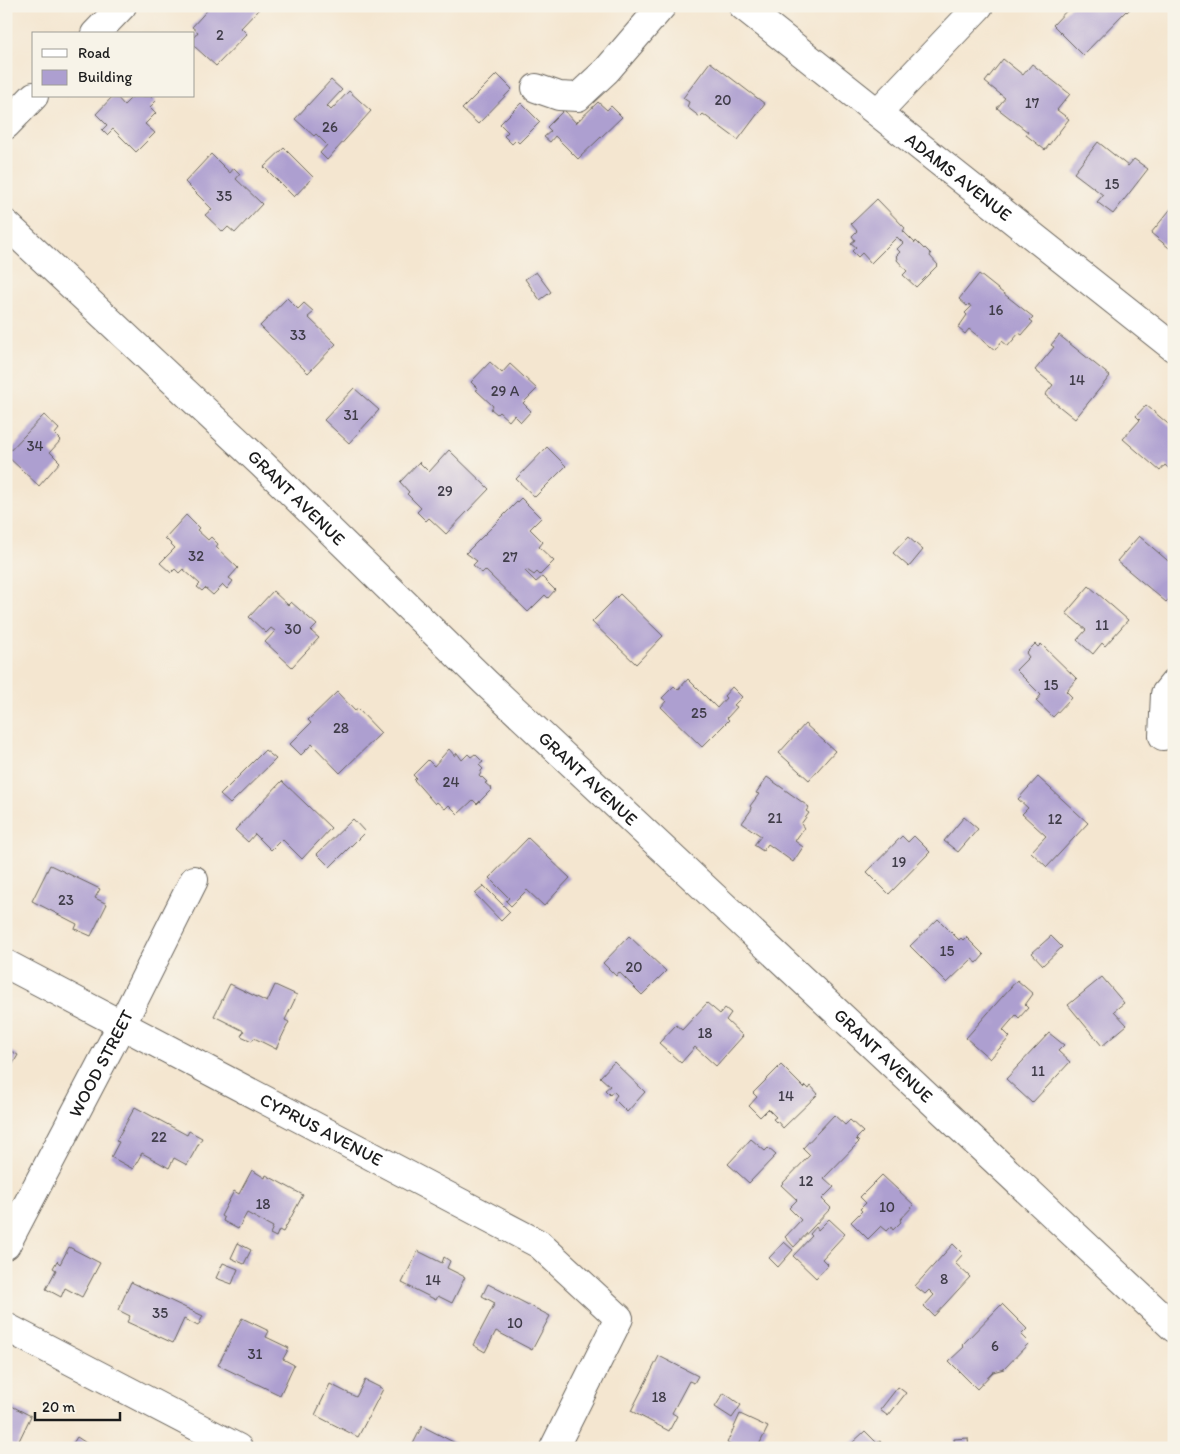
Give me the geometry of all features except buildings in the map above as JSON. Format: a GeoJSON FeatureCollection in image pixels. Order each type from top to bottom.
{"type":"FeatureCollection","features":[{"type":"Feature","properties":{"kind":"street"},"geometry":{"type":"LineString","coordinates":[[98,32],[122,6]]}},
{"type":"Feature","properties":{"kind":"street"},"geometry":{"type":"LineString","coordinates":[[536,88],[559,96],[578,97],[607,70],[662,6]]}},
{"type":"Feature","properties":{"kind":"street","name":"ADAMS AVENUE"},"geometry":{"type":"LineString","coordinates":[[743,6],[1174,348]]}},
{"type":"Feature","properties":{"kind":"street"},"geometry":{"type":"LineString","coordinates":[[878,112],[979,6]]}},
{"type":"Feature","properties":{"kind":"street"},"geometry":{"type":"LineString","coordinates":[[6,125],[32,98]]}},
{"type":"Feature","properties":{"kind":"street","name":"GRANT AVENUE"},"geometry":{"type":"LineString","coordinates":[[6,224],[262,464],[501,696],[1174,1328]]}},
{"type":"Feature","properties":{"kind":"street"},"geometry":{"type":"LineString","coordinates":[[1163,736],[1165,694],[1174,683]]}},
{"type":"Feature","properties":{"kind":"street","name":"WOOD STREET"},"geometry":{"type":"LineString","coordinates":[[6,1245],[122,1024],[194,880]]}},
{"type":"Feature","properties":{"kind":"street","name":"CYPRUS AVENUE"},"geometry":{"type":"LineString","coordinates":[[6,964],[539,1244],[619,1318],[554,1448]]}},
{"type":"Feature","properties":{"kind":"street"},"geometry":{"type":"LineString","coordinates":[[6,1327],[238,1448]]}}]}
